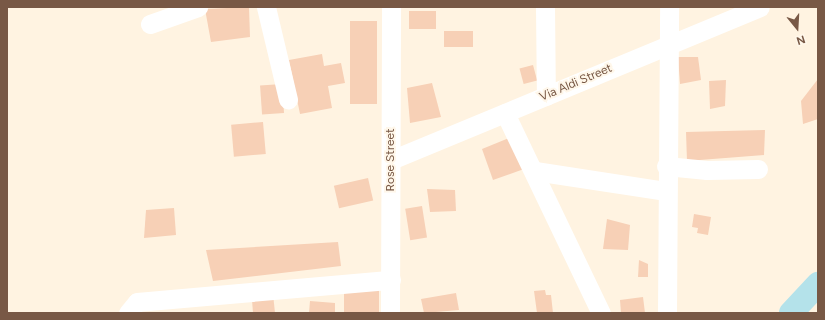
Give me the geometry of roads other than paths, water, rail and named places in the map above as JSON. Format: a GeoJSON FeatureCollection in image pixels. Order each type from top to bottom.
{"type":"FeatureCollection","features":[{"type":"Feature","properties":{"kind":"street"},"geometry":{"type":"LineString","coordinates":[[150,24],[198,7]]}},
{"type":"Feature","properties":{"kind":"street"},"geometry":{"type":"LineString","coordinates":[[266,7],[288,99]]}},
{"type":"Feature","properties":{"kind":"street","name":"Rose Street"},"geometry":{"type":"LineString","coordinates":[[390,313],[392,7]]}},
{"type":"Feature","properties":{"kind":"street"},"geometry":{"type":"LineString","coordinates":[[545,7],[546,96]]}},
{"type":"Feature","properties":{"kind":"street"},"geometry":{"type":"LineString","coordinates":[[667,313],[666,166],[669,7]]}},
{"type":"Feature","properties":{"kind":"street","name":"Via Aldi Street"},"geometry":{"type":"LineString","coordinates":[[391,160],[760,7]]}},
{"type":"Feature","properties":{"kind":"street"},"geometry":{"type":"LineString","coordinates":[[505,113],[535,171],[601,313]]}},
{"type":"Feature","properties":{"kind":"street"},"geometry":{"type":"LineString","coordinates":[[666,166],[707,170],[758,169]]}},
{"type":"Feature","properties":{"kind":"street"},"geometry":{"type":"LineString","coordinates":[[535,171],[666,190]]}},
{"type":"Feature","properties":{"kind":"street"},"geometry":{"type":"LineString","coordinates":[[128,313],[137,302],[391,280]]}},
{"type":"Feature","properties":{"kind":"waterway"},"geometry":{"type":"LineString","coordinates":[[791,313],[818,284]]}}]}
